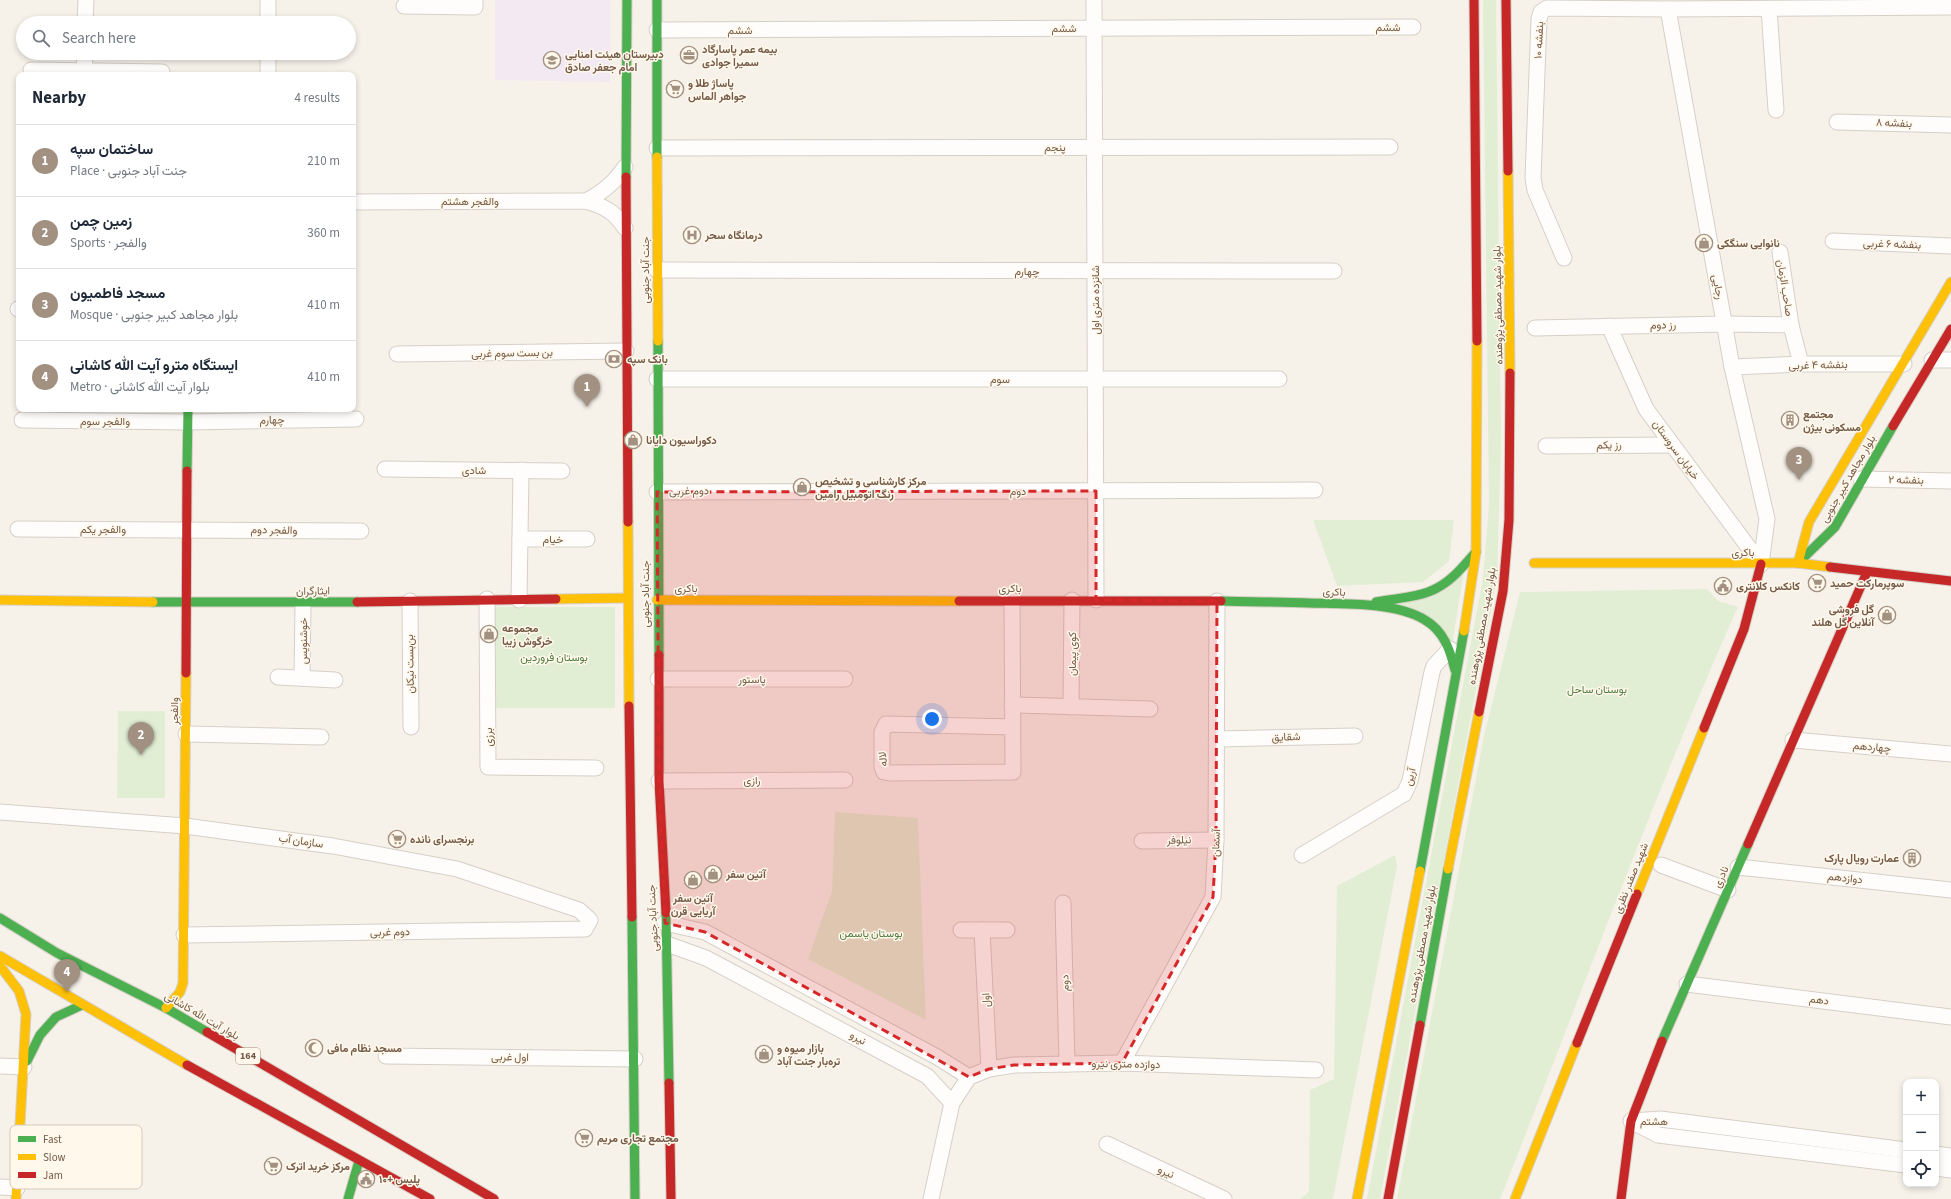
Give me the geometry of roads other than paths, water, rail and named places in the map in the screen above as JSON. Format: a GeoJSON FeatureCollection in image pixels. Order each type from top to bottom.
{"type":"FeatureCollection","features":[{"type":"Feature","properties":{"kind":"main road","name":"جنت آباد جنوبی"},"geometry":{"type":"LineString","coordinates":[[627,0],[625,167],[627,598],[635,1059],[635,1199]]}},
{"type":"Feature","properties":{"kind":"main road","name":"جنت آباد جنوبی"},"geometry":{"type":"LineString","coordinates":[[657,0],[658,781],[667,944],[670,1188]]}},
{"type":"Feature","properties":{"kind":"main road","name":"بلوار شهید مصطفی پژوهنده"},"geometry":{"type":"LineString","coordinates":[[1356,1199],[1378,1095],[1468,608],[1476,552],[1478,387],[1473,22],[1474,0]]}},
{"type":"Feature","properties":{"kind":"main road","name":"بلوار شهید مصطفی پژوهنده"},"geometry":{"type":"LineString","coordinates":[[1388,1199],[1455,829],[1503,591],[1509,520],[1511,436],[1506,0]]}},
{"type":"Feature","properties":{"kind":"main road","name":"بلوار مجاهد کبیر جنوبی"},"geometry":{"type":"LineString","coordinates":[[1798,563],[1809,522],[1904,364],[1951,282]]}},
{"type":"Feature","properties":{"kind":"main road","name":"بلوار مجاهد کبیر جنوبی"},"geometry":{"type":"LineString","coordinates":[[1798,563],[1835,527],[1861,479],[1951,328]]}},
{"type":"Feature","properties":{"kind":"main road","name":"والفجر"},"geometry":{"type":"LineString","coordinates":[[166,1008],[180,992],[183,983],[188,415]]}},
{"type":"Feature","properties":{"kind":"main road","name":"باکری"},"geometry":{"type":"LineString","coordinates":[[1362,604],[1422,593],[1437,588],[1459,572],[1476,552]]}},
{"type":"Feature","properties":{"kind":"main road","name":"باکری"},"geometry":{"type":"LineString","coordinates":[[1534,563],[1798,563],[1951,581]]}},
{"type":"Feature","properties":{"kind":"main road","name":"شهید صفدر نظری"},"geometry":{"type":"LineString","coordinates":[[1515,1199],[1744,629],[1761,564]]}},
{"type":"Feature","properties":{"kind":"main road","name":"نادری"},"geometry":{"type":"LineString","coordinates":[[1621,1199],[1631,1121],[1662,1040],[1867,572]]}},
{"type":"Feature","properties":{"kind":"main road","name":"ایثارگران"},"geometry":{"type":"LineString","coordinates":[[0,600],[303,603],[627,598]]}},
{"type":"Feature","properties":{"kind":"main road","name":"باکری"},"geometry":{"type":"LineString","coordinates":[[657,600],[1217,600],[1362,604],[1410,612],[1426,620],[1440,632],[1450,648],[1455,672]]}},
{"type":"Feature","properties":{"kind":"main road","name":"بلوار آیت الله کاشانی"},"geometry":{"type":"LineString","coordinates":[[0,918],[57,952],[166,1008],[492,1198]]}},
{"type":"Feature","properties":{"kind":"main road"},"geometry":{"type":"LineString","coordinates":[[0,956],[215,1082],[430,1199]]}},
{"type":"Feature","properties":{"kind":"main road"},"geometry":{"type":"LineString","coordinates":[[0,966],[19,990],[26,1014],[21,1125]]}},
{"type":"Feature","properties":{"kind":"main road"},"geometry":{"type":"LineString","coordinates":[[24,1067],[40,1035],[56,1017],[82,1005]]}},
{"type":"Feature","properties":{"kind":"main road"},"geometry":{"type":"LineString","coordinates":[[348,1199],[359,1161]]}},
{"type":"Feature","properties":{"kind":"main road"},"geometry":{"type":"LineString","coordinates":[[626,1189],[636,1166]]}},
{"type":"Feature","properties":{"kind":"main road"},"geometry":{"type":"LineString","coordinates":[[668,1199],[670,1188]]}},
{"type":"Feature","properties":{"kind":"main road"},"geometry":{"type":"LineString","coordinates":[[670,1188],[671,1199]]}},
{"type":"Feature","properties":{"kind":"street"},"geometry":{"type":"LineString","coordinates":[[85,16],[86,0]]}},
{"type":"Feature","properties":{"kind":"street"},"geometry":{"type":"LineString","coordinates":[[268,0],[268,16]]}},
{"type":"Feature","properties":{"kind":"street","name":"شانزده متری اول"},"geometry":{"type":"LineString","coordinates":[[1094,0],[1096,600]]}},
{"type":"Feature","properties":{"kind":"street"},"geometry":{"type":"LineString","coordinates":[[404,6],[475,4]]}},
{"type":"Feature","properties":{"kind":"street","name":"بنفشه ۱۰"},"geometry":{"type":"LineString","coordinates":[[1564,258],[1535,190],[1533,178],[1541,12],[1547,8],[1668,10],[1769,9],[1872,4],[1951,7]]}},
{"type":"Feature","properties":{"kind":"street"},"geometry":{"type":"LineString","coordinates":[[1769,9],[1776,110]]}},
{"type":"Feature","properties":{"kind":"street","name":"رجایی"},"geometry":{"type":"LineString","coordinates":[[1668,10],[1732,367],[1767,520],[1761,564]]}},
{"type":"Feature","properties":{"kind":"street","name":"ششم"},"geometry":{"type":"LineString","coordinates":[[657,30],[1413,27]]}},
{"type":"Feature","properties":{"kind":"street"},"geometry":{"type":"LineString","coordinates":[[84,71],[85,60]]}},
{"type":"Feature","properties":{"kind":"street"},"geometry":{"type":"LineString","coordinates":[[268,60],[268,72]]}},
{"type":"Feature","properties":{"kind":"street"},"geometry":{"type":"LineString","coordinates":[[31,70],[162,72]]}},
{"type":"Feature","properties":{"kind":"street","name":"بنفشه ۸"},"geometry":{"type":"LineString","coordinates":[[1837,122],[1951,125]]}},
{"type":"Feature","properties":{"kind":"street","name":"پنجم"},"geometry":{"type":"LineString","coordinates":[[657,148],[1390,147]]}},
{"type":"Feature","properties":{"kind":"street"},"geometry":{"type":"LineString","coordinates":[[586,201],[600,194],[613,184],[625,167]]}},
{"type":"Feature","properties":{"kind":"street"},"geometry":{"type":"LineString","coordinates":[[586,201],[603,206],[617,216],[626,228]]}},
{"type":"Feature","properties":{"kind":"street","name":"والفجر هشتم"},"geometry":{"type":"LineString","coordinates":[[356,202],[586,201]]}},
{"type":"Feature","properties":{"kind":"street","name":"بنفشه ۶ غربی"},"geometry":{"type":"LineString","coordinates":[[1833,241],[1951,246]]}},
{"type":"Feature","properties":{"kind":"street","name":"صاحب الزمان"},"geometry":{"type":"LineString","coordinates":[[1780,252],[1791,325],[1801,364]]}},
{"type":"Feature","properties":{"kind":"street","name":"چهارم"},"geometry":{"type":"LineString","coordinates":[[657,270],[1334,271]]}},
{"type":"Feature","properties":{"kind":"street","name":"رز دوم"},"geometry":{"type":"LineString","coordinates":[[1536,328],[1725,324],[1791,325]]}},
{"type":"Feature","properties":{"kind":"street","name":"خیابان سروستان"},"geometry":{"type":"LineString","coordinates":[[1608,326],[1646,409],[1761,564]]}},
{"type":"Feature","properties":{"kind":"street","name":"بن بست سوم غربی"},"geometry":{"type":"LineString","coordinates":[[397,354],[626,351]]}},
{"type":"Feature","properties":{"kind":"street"},"geometry":{"type":"LineString","coordinates":[[1932,360],[1951,360]]}},
{"type":"Feature","properties":{"kind":"street","name":"بنفشه ۴ غربی"},"geometry":{"type":"LineString","coordinates":[[1732,367],[1801,364],[1904,364]]}},
{"type":"Feature","properties":{"kind":"street","name":"سوم"},"geometry":{"type":"LineString","coordinates":[[657,379],[1279,379]]}},
{"type":"Feature","properties":{"kind":"street","name":"چهارم"},"geometry":{"type":"LineString","coordinates":[[188,415],[356,419]]}},
{"type":"Feature","properties":{"kind":"street","name":"والفجر سوم"},"geometry":{"type":"LineString","coordinates":[[22,420],[188,415]]}},
{"type":"Feature","properties":{"kind":"street","name":"رز یکم"},"geometry":{"type":"LineString","coordinates":[[1546,446],[1672,444]]}},
{"type":"Feature","properties":{"kind":"street","name":"شادی"},"geometry":{"type":"LineString","coordinates":[[385,469],[562,470]]}},
{"type":"Feature","properties":{"kind":"street"},"geometry":{"type":"LineString","coordinates":[[519,600],[521,470]]}},
{"type":"Feature","properties":{"kind":"street","name":"بنفشه ۲"},"geometry":{"type":"LineString","coordinates":[[1861,479],[1951,481]]}},
{"type":"Feature","properties":{"kind":"street","name":"دوم"},"geometry":{"type":"LineString","coordinates":[[720,491],[1315,490]]}},
{"type":"Feature","properties":{"kind":"street","name":"دوم غربی"},"geometry":{"type":"LineString","coordinates":[[657,492],[720,491]]}},
{"type":"Feature","properties":{"kind":"street","name":"والفجر یکم"},"geometry":{"type":"LineString","coordinates":[[18,529],[187,529]]}},
{"type":"Feature","properties":{"kind":"street","name":"والفجر دوم"},"geometry":{"type":"LineString","coordinates":[[187,529],[361,531]]}},
{"type":"Feature","properties":{"kind":"street","name":"خیام"},"geometry":{"type":"LineString","coordinates":[[520,539],[587,539]]}},
{"type":"Feature","properties":{"kind":"street","name":"برزی"},"geometry":{"type":"LineString","coordinates":[[487,599],[488,767],[596,768]]}},
{"type":"Feature","properties":{"kind":"street","name":"لاله"},"geometry":{"type":"LineString","coordinates":[[1012,600],[1012,705],[1012,727],[1012,772],[889,773],[884,772],[882,767],[882,732],[886,724],[1012,727]]}},
{"type":"Feature","properties":{"kind":"street","name":"کوی پیمان"},"geometry":{"type":"LineString","coordinates":[[1072,600],[1072,707]]}},
{"type":"Feature","properties":{"kind":"street","name":"آسمان"},"geometry":{"type":"LineString","coordinates":[[1122,1063],[1210,904],[1214,888],[1216,840],[1217,600]]}},
{"type":"Feature","properties":{"kind":"street","name":"بن‌بست نیکان"},"geometry":{"type":"LineString","coordinates":[[410,601],[411,727]]}},
{"type":"Feature","properties":{"kind":"street","name":"خوشنویس"},"geometry":{"type":"LineString","coordinates":[[302,678],[303,603]]}},
{"type":"Feature","properties":{"kind":"street","name":"آرین"},"geometry":{"type":"LineString","coordinates":[[1302,855],[1404,794],[1410,781],[1432,672],[1434,666],[1450,648]]}},
{"type":"Feature","properties":{"kind":"street"},"geometry":{"type":"LineString","coordinates":[[278,677],[335,680]]}},
{"type":"Feature","properties":{"kind":"street","name":"پاستور"},"geometry":{"type":"LineString","coordinates":[[658,679],[845,679]]}},
{"type":"Feature","properties":{"kind":"street"},"geometry":{"type":"LineString","coordinates":[[1012,705],[1150,709]]}},
{"type":"Feature","properties":{"kind":"street"},"geometry":{"type":"LineString","coordinates":[[186,734],[321,738]]}},
{"type":"Feature","properties":{"kind":"street","name":"شقایق"},"geometry":{"type":"LineString","coordinates":[[1216,739],[1355,736]]}},
{"type":"Feature","properties":{"kind":"street","name":"چهاردهم"},"geometry":{"type":"LineString","coordinates":[[1794,740],[1951,754]]}},
{"type":"Feature","properties":{"kind":"street","name":"رازی"},"geometry":{"type":"LineString","coordinates":[[658,781],[845,780]]}},
{"type":"Feature","properties":{"kind":"street","name":"سازمان آب"},"geometry":{"type":"LineString","coordinates":[[0,812],[185,826],[333,846],[457,869],[578,910],[590,920]]}},
{"type":"Feature","properties":{"kind":"street","name":"نیلوفر"},"geometry":{"type":"LineString","coordinates":[[1142,841],[1216,840]]}},
{"type":"Feature","properties":{"kind":"street"},"geometry":{"type":"LineString","coordinates":[[1661,865],[1728,890]]}},
{"type":"Feature","properties":{"kind":"street","name":"دوازدهم"},"geometry":{"type":"LineString","coordinates":[[1738,867],[1951,890]]}},
{"type":"Feature","properties":{"kind":"street","name":"دوم"},"geometry":{"type":"LineString","coordinates":[[1063,902],[1067,1064]]}},
{"type":"Feature","properties":{"kind":"street","name":"دوم غربی"},"geometry":{"type":"LineString","coordinates":[[184,935],[585,929],[590,920]]}},
{"type":"Feature","properties":{"kind":"street","name":"نیرو"},"geometry":{"type":"LineString","coordinates":[[665,924],[705,932],[937,1057],[969,1077]]}},
{"type":"Feature","properties":{"kind":"street"},"geometry":{"type":"LineString","coordinates":[[961,930],[1008,930]]}},
{"type":"Feature","properties":{"kind":"street","name":"اول"},"geometry":{"type":"LineString","coordinates":[[982,930],[989,1069]]}},
{"type":"Feature","properties":{"kind":"street","name":"نیرو"},"geometry":{"type":"LineString","coordinates":[[667,944],[706,958],[830,1022],[927,1076],[952,1103]]}},
{"type":"Feature","properties":{"kind":"street","name":"دهم"},"geometry":{"type":"LineString","coordinates":[[1687,984],[1951,1017]]}},
{"type":"Feature","properties":{"kind":"street"},"geometry":{"type":"LineString","coordinates":[[830,1022],[839,1004]]}},
{"type":"Feature","properties":{"kind":"street","name":"اول غربی"},"geometry":{"type":"LineString","coordinates":[[386,1056],[635,1059]]}},
{"type":"Feature","properties":{"kind":"street","name":"دوازده متری نیرو"},"geometry":{"type":"LineString","coordinates":[[969,1077],[989,1069],[1014,1065],[1122,1063],[1316,1070]]}},
{"type":"Feature","properties":{"kind":"street"},"geometry":{"type":"LineString","coordinates":[[0,1066],[24,1067]]}},
{"type":"Feature","properties":{"kind":"street"},"geometry":{"type":"LineString","coordinates":[[930,1199],[952,1103],[969,1077]]}},
{"type":"Feature","properties":{"kind":"street","name":"هشتم"},"geometry":{"type":"LineString","coordinates":[[1631,1121],[1660,1119],[1903,1150]]}},
{"type":"Feature","properties":{"kind":"street","name":"هشتم"},"geometry":{"type":"LineString","coordinates":[[1631,1121],[1658,1134],[1903,1165]]}},
{"type":"Feature","properties":{"kind":"street","name":"نیرو"},"geometry":{"type":"LineString","coordinates":[[1107,1144],[1224,1199]]}},
{"type":"Feature","properties":{"kind":"street"},"geometry":{"type":"LineString","coordinates":[[1939,1154],[1951,1156]]}},
{"type":"Feature","properties":{"kind":"street"},"geometry":{"type":"LineString","coordinates":[[1939,1168],[1951,1170]]}},
{"type":"Feature","properties":{"kind":"street"},"geometry":{"type":"LineString","coordinates":[[1348,1199],[1362,1170]]}},
{"type":"Feature","properties":{"kind":"street"},"geometry":{"type":"LineString","coordinates":[[0,1187],[17,1193]]}},
{"type":"Feature","properties":{"kind":"place","name":"بیمه عمر پاسارگاد سمیرا جوادی"},"geometry":{"type":"Point","coordinates":[689,55]}},
{"type":"Feature","properties":{"kind":"place","name":"دبیرستان هیئت امنایی امام جعفر صادق"},"geometry":{"type":"Point","coordinates":[552,60]}},
{"type":"Feature","properties":{"kind":"place","name":"پاساژ طلا و جواهر الماس"},"geometry":{"type":"Point","coordinates":[675,89]}},
{"type":"Feature","properties":{"kind":"place","name":"درمانگاه سحر"},"geometry":{"type":"Point","coordinates":[692,235]}},
{"type":"Feature","properties":{"kind":"place","name":"نانوایی سنگکی"},"geometry":{"type":"Point","coordinates":[1704,243]}},
{"type":"Feature","properties":{"kind":"place","name":"بانک سپه"},"geometry":{"type":"Point","coordinates":[614,359]}},
{"type":"Feature","properties":{"kind":"place","name":"ساختمان سپه"},"geometry":{"type":"Point","coordinates":[587,407]}},
{"type":"Feature","properties":{"kind":"place","name":"مجتمع مسکونی بیژن"},"geometry":{"type":"Point","coordinates":[1790,420]}},
{"type":"Feature","properties":{"kind":"place","name":"دکوراسیون دایانا"},"geometry":{"type":"Point","coordinates":[633,440]}},
{"type":"Feature","properties":{"kind":"place","name":"مسجد فاطمیون"},"geometry":{"type":"Point","coordinates":[1799,480]}},
{"type":"Feature","properties":{"kind":"place","name":"مرکز کارشناسی و تشخیص رنگ اتومبیل رامین"},"geometry":{"type":"Point","coordinates":[802,487]}},
{"type":"Feature","properties":{"kind":"place","name":"سوپرمارکت حمید"},"geometry":{"type":"Point","coordinates":[1817,583]}},
{"type":"Feature","properties":{"kind":"place","name":"کانکس کلانتری"},"geometry":{"type":"Point","coordinates":[1723,586]}},
{"type":"Feature","properties":{"kind":"place","name":"گل فروشی آنلاین گل هلند"},"geometry":{"type":"Point","coordinates":[1887,615]}},
{"type":"Feature","properties":{"kind":"place","name":"مجموعه خرگوش زیبا"},"geometry":{"type":"Point","coordinates":[489,634]}},
{"type":"Feature","properties":{"kind":"place","name":"زمین چمن"},"geometry":{"type":"Point","coordinates":[141,755]}},
{"type":"Feature","properties":{"kind":"place","name":"برنجسرای نانده"},"geometry":{"type":"Point","coordinates":[397,839]}},
{"type":"Feature","properties":{"kind":"place","name":"عمارت رویال پارک"},"geometry":{"type":"Point","coordinates":[1912,858]}},
{"type":"Feature","properties":{"kind":"place","name":"آتین سفر"},"geometry":{"type":"Point","coordinates":[713,874]}},
{"type":"Feature","properties":{"kind":"place","name":"آتین سفر آریایی قرن"},"geometry":{"type":"Point","coordinates":[693,880]}},
{"type":"Feature","properties":{"kind":"place","name":"ایستگاه مترو آیت الله کاشانی"},"geometry":{"type":"Point","coordinates":[67,992]}},
{"type":"Feature","properties":{"kind":"place","name":"مسجد نظام مافی"},"geometry":{"type":"Point","coordinates":[314,1048]}},
{"type":"Feature","properties":{"kind":"place","name":"بازار میوه و تره‌بار جنت آباد"},"geometry":{"type":"Point","coordinates":[764,1054]}},
{"type":"Feature","properties":{"kind":"place","name":"مجتمع تجاری مریم"},"geometry":{"type":"Point","coordinates":[584,1138]}},
{"type":"Feature","properties":{"kind":"place","name":"مرکز خرید اترک"},"geometry":{"type":"Point","coordinates":[273,1166]}},
{"type":"Feature","properties":{"kind":"place","name":"پلیس +۱۰"},"geometry":{"type":"Point","coordinates":[366,1179]}},
{"type":"Feature","properties":{"kind":"park label","name":"بوستان فروردین"},"geometry":{"type":"Point","coordinates":[554,657]}},
{"type":"Feature","properties":{"kind":"park label","name":"بوستان ساحل"},"geometry":{"type":"Point","coordinates":[1597,689]}},
{"type":"Feature","properties":{"kind":"park label","name":"بوستان یاسمن"},"geometry":{"type":"Point","coordinates":[871,933]}}]}
